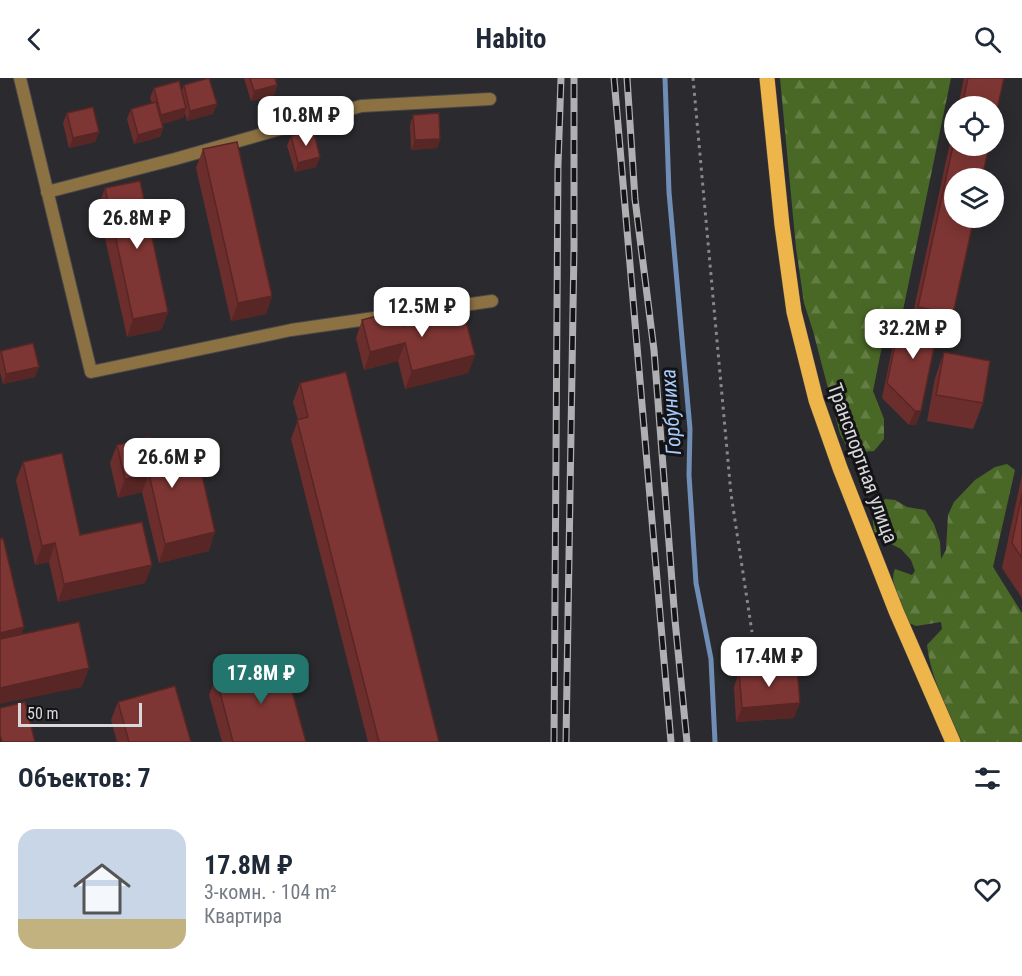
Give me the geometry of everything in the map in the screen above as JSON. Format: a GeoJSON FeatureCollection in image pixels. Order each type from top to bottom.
{"type":"FeatureCollection","features":[{"type":"Feature","properties":{"kind":"main road","name":"Транспортная улица"},"geometry":{"type":"LineString","coordinates":[[767,78],[782,225],[794,312],[816,400],[896,611],[953,742]]}},
{"type":"Feature","properties":{"kind":"street"},"geometry":{"type":"LineString","coordinates":[[20,78],[91,372],[291,330],[492,301]]}},
{"type":"Feature","properties":{"kind":"street"},"geometry":{"type":"LineString","coordinates":[[47,192],[175,159],[361,106],[490,99]]}},
{"type":"Feature","properties":{"kind":"path"},"geometry":{"type":"LineString","coordinates":[[693,78],[731,494],[752,632]]}},
{"type":"Feature","properties":{"kind":"green space"},"geometry":{"type":"Polygon","coordinates":[[[780,78],[951,78],[947,96],[944,96],[944,112],[901,320],[890,323],[885,331],[873,391],[884,419],[884,439],[874,451],[850,453],[840,434],[804,303],[796,248],[780,78]]]}},
{"type":"Feature","properties":{"kind":"green space"},"geometry":{"type":"Polygon","coordinates":[[[1007,464],[1015,470],[993,567],[1022,613],[1022,742],[962,742],[941,695],[929,658],[927,645],[942,629],[941,622],[916,626],[909,623],[897,596],[893,575],[895,569],[912,575],[915,571],[911,560],[901,549],[879,538],[874,531],[871,504],[886,499],[895,500],[907,507],[925,510],[934,524],[940,542],[941,559],[946,550],[948,515],[954,502],[975,480],[995,467],[1007,464]]]}},
{"type":"Feature","properties":{"kind":"building"},"geometry":{"type":"Polygon","coordinates":[[[209,78],[217,104],[190,111],[184,85],[209,78]]]}},
{"type":"Feature","properties":{"kind":"building"},"geometry":{"type":"Polygon","coordinates":[[[250,78],[275,78],[277,85],[254,91],[250,78]]]}},
{"type":"Feature","properties":{"kind":"building"},"geometry":{"type":"Polygon","coordinates":[[[968,78],[1004,78],[1000,96],[964,96],[968,78]]]}},
{"type":"Feature","properties":{"kind":"building"},"geometry":{"type":"Polygon","coordinates":[[[179,81],[186,108],[161,115],[154,88],[179,81]]]}},
{"type":"Feature","properties":{"kind":"building"},"geometry":{"type":"Polygon","coordinates":[[[156,102],[163,128],[138,135],[131,109],[156,102]]]}},
{"type":"Feature","properties":{"kind":"building"},"geometry":{"type":"Polygon","coordinates":[[[93,107],[99,132],[73,138],[67,113],[93,107]]]}},
{"type":"Feature","properties":{"kind":"building"},"geometry":{"type":"Polygon","coordinates":[[[439,113],[440,139],[415,140],[413,115],[439,113]]]}},
{"type":"Feature","properties":{"kind":"building"},"geometry":{"type":"Polygon","coordinates":[[[313,130],[320,157],[298,163],[291,136],[313,130]]]}},
{"type":"Feature","properties":{"kind":"building"},"geometry":{"type":"Polygon","coordinates":[[[237,142],[272,296],[238,303],[203,149],[237,142]]]}},
{"type":"Feature","properties":{"kind":"building"},"geometry":{"type":"Polygon","coordinates":[[[951,156],[987,156],[984,168],[948,168],[951,156]]]}},
{"type":"Feature","properties":{"kind":"building"},"geometry":{"type":"Polygon","coordinates":[[[140,181],[168,312],[133,319],[105,188],[140,181]]]}},
{"type":"Feature","properties":{"kind":"building"},"geometry":{"type":"Polygon","coordinates":[[[944,187],[944,228],[972,228],[953,314],[918,307],[944,187]]]}},
{"type":"Feature","properties":{"kind":"building"},"geometry":{"type":"Polygon","coordinates":[[[399,310],[403,326],[463,310],[475,355],[412,371],[405,343],[370,352],[362,320],[399,310]]]}},
{"type":"Feature","properties":{"kind":"building"},"geometry":{"type":"Polygon","coordinates":[[[901,316],[939,323],[921,411],[915,411],[887,383],[901,316]]]}},
{"type":"Feature","properties":{"kind":"building"},"geometry":{"type":"Polygon","coordinates":[[[33,343],[39,367],[6,374],[1,351],[33,343]]]}},
{"type":"Feature","properties":{"kind":"building"},"geometry":{"type":"Polygon","coordinates":[[[944,352],[990,361],[983,403],[936,395],[944,352]]]}},
{"type":"Feature","properties":{"kind":"building"},"geometry":{"type":"Polygon","coordinates":[[[346,372],[439,742],[379,742],[297,420],[308,417],[300,383],[346,372]]]}},
{"type":"Feature","properties":{"kind":"building"},"geometry":{"type":"Polygon","coordinates":[[[150,437],[155,458],[196,449],[215,532],[165,544],[149,474],[125,479],[117,445],[150,437]]]}},
{"type":"Feature","properties":{"kind":"building"},"geometry":{"type":"Polygon","coordinates":[[[62,453],[80,535],[142,522],[152,565],[64,584],[55,543],[42,546],[23,462],[62,453]]]}},
{"type":"Feature","properties":{"kind":"building"},"geometry":{"type":"Polygon","coordinates":[[[1022,494],[1022,558],[1012,543],[1022,494]]]}},
{"type":"Feature","properties":{"kind":"building"},"geometry":{"type":"Polygon","coordinates":[[[3,538],[24,627],[0,633],[0,539],[3,538]]]}},
{"type":"Feature","properties":{"kind":"building"},"geometry":{"type":"Polygon","coordinates":[[[79,622],[89,668],[0,688],[0,639],[79,622]]]}},
{"type":"Feature","properties":{"kind":"building"},"geometry":{"type":"Polygon","coordinates":[[[283,658],[306,742],[233,742],[216,677],[283,658]]]}},
{"type":"Feature","properties":{"kind":"building"},"geometry":{"type":"Polygon","coordinates":[[[797,668],[800,703],[742,708],[739,672],[797,668]]]}},
{"type":"Feature","properties":{"kind":"building"},"geometry":{"type":"Polygon","coordinates":[[[175,686],[191,742],[129,742],[118,702],[175,686]]]}},
{"type":"Feature","properties":{"kind":"building"},"geometry":{"type":"Polygon","coordinates":[[[25,702],[35,742],[2,742],[0,708],[25,702]]]}},
{"type":"Feature","properties":{"kind":"waterway","name":"Горбуниха"},"geometry":{"type":"LineString","coordinates":[[665,78],[669,192],[690,429],[689,475],[696,583],[711,659],[715,742]]}},
{"type":"Feature","properties":{"kind":"railway"},"geometry":{"type":"LineString","coordinates":[[554,742],[558,165],[561,78]]}},
{"type":"Feature","properties":{"kind":"railway"},"geometry":{"type":"LineString","coordinates":[[566,742],[574,248],[574,78]]}},
{"type":"Feature","properties":{"kind":"railway"},"geometry":{"type":"LineString","coordinates":[[614,78],[671,742]]}},
{"type":"Feature","properties":{"kind":"railway"},"geometry":{"type":"LineString","coordinates":[[627,78],[635,199],[654,350],[687,742]]}}]}
